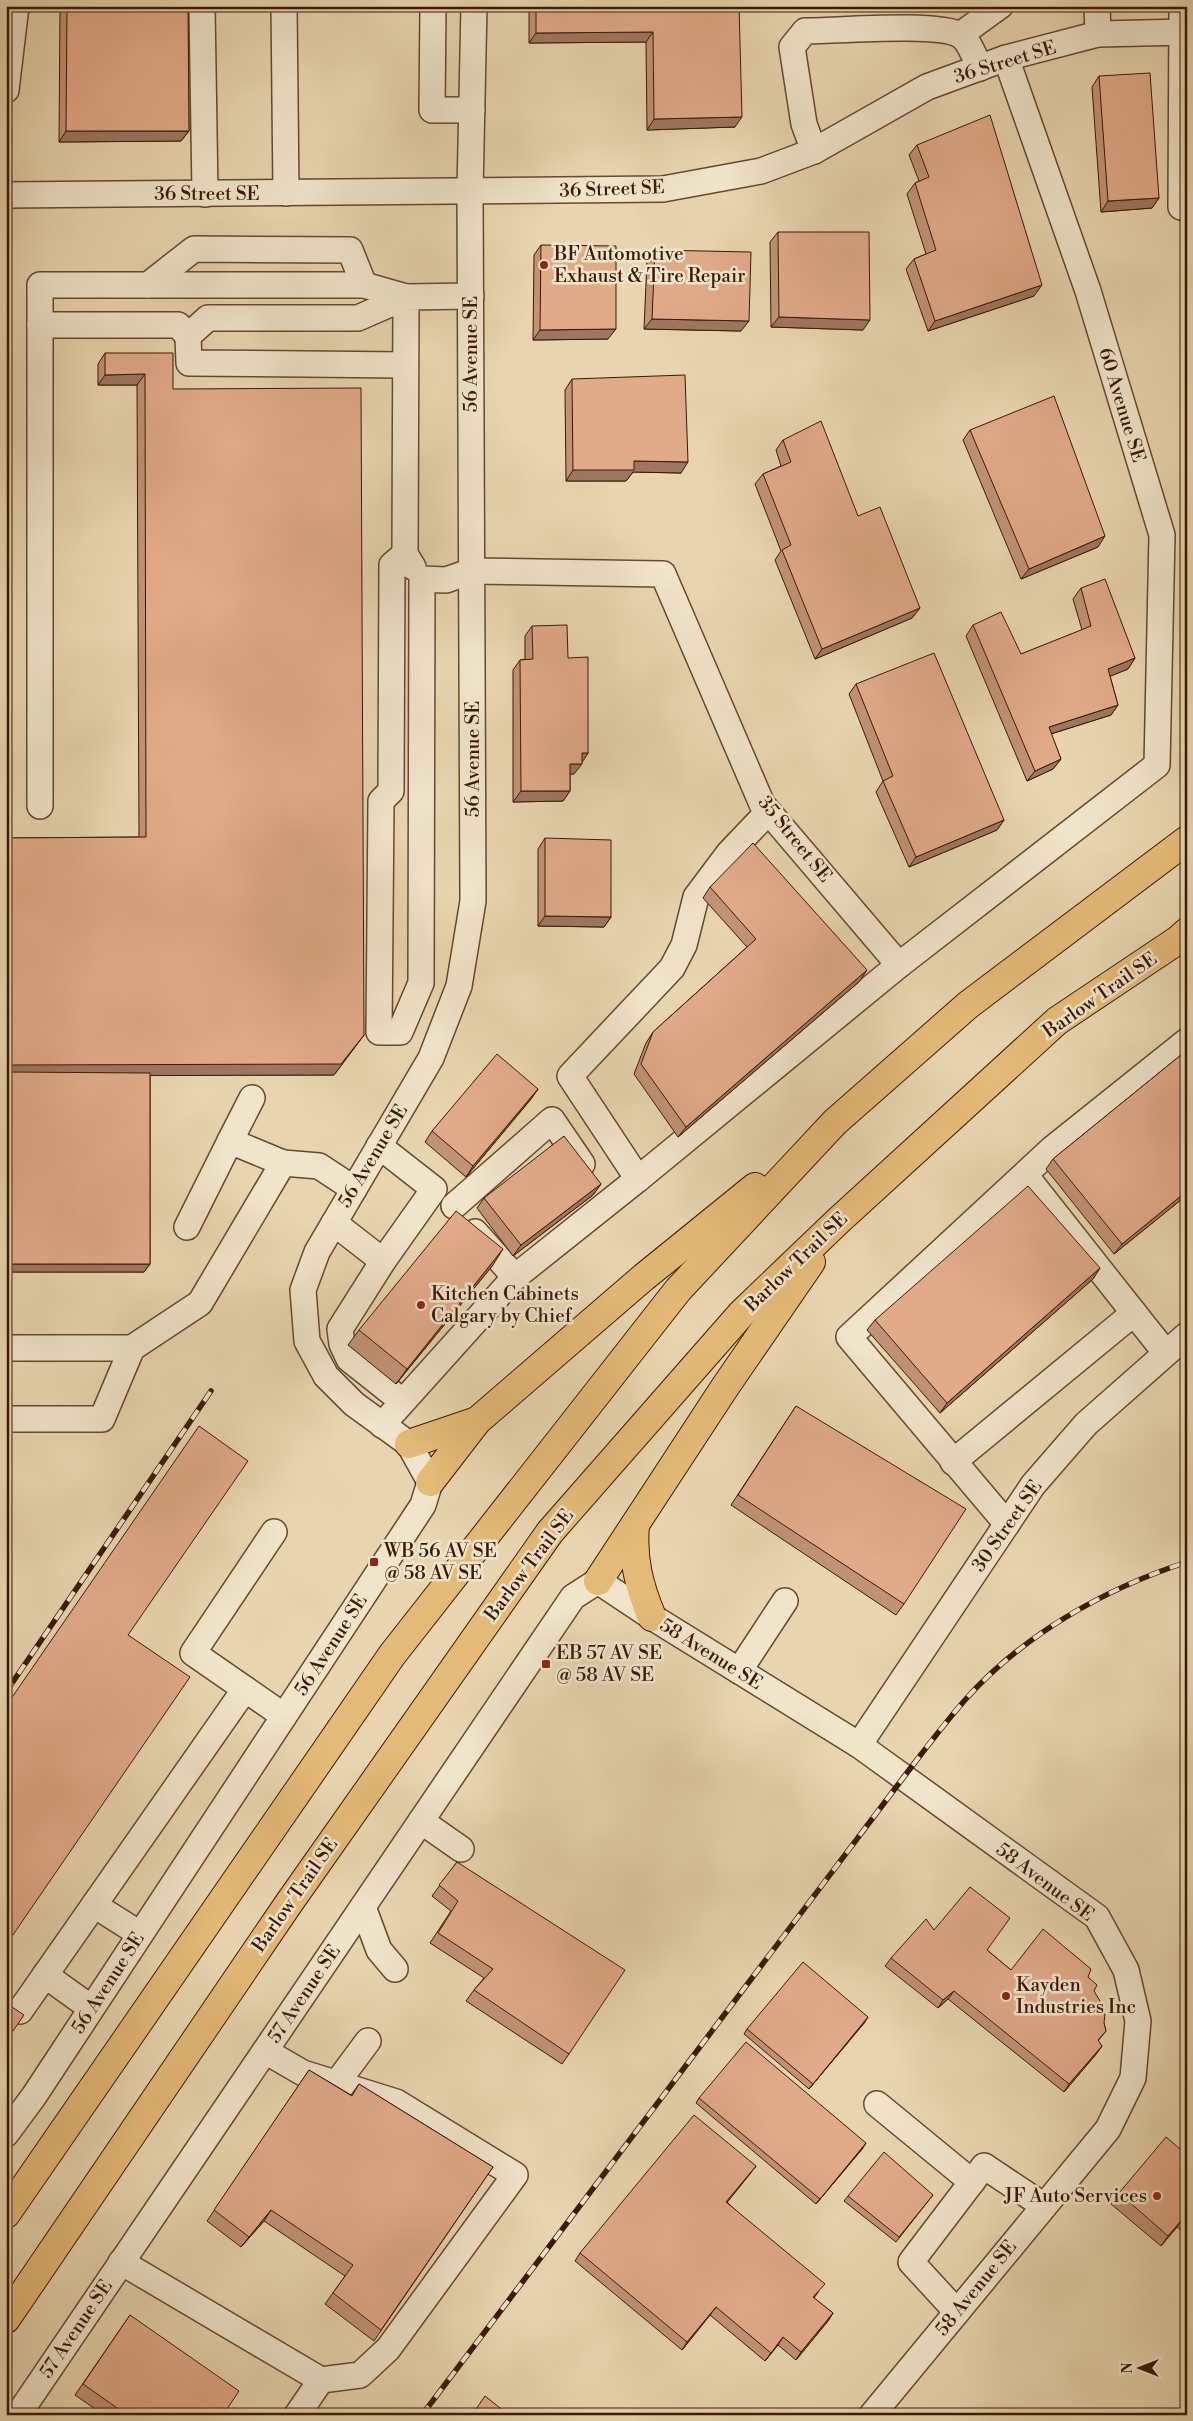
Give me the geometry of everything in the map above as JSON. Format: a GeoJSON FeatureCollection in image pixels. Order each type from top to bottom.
{"type":"FeatureCollection","features":[{"type":"Feature","properties":{"kind":"main road"},"geometry":{"type":"LineString","coordinates":[[430,1482],[477,1421],[644,1277],[835,1122],[968,1005],[1185,840]]}},
{"type":"Feature","properties":{"kind":"main road","name":"Barlow Trail SE"},"geometry":{"type":"LineString","coordinates":[[6,2319],[289,1904],[550,1532],[742,1312],[838,1221],[1057,1021],[1184,937]]}},
{"type":"Feature","properties":{"kind":"main road"},"geometry":{"type":"LineString","coordinates":[[6,2214],[392,1655],[678,1290],[835,1122]]}},
{"type":"Feature","properties":{"kind":"main road"},"geometry":{"type":"LineString","coordinates":[[598,1581],[725,1386],[838,1221]]}},
{"type":"Feature","properties":{"kind":"main road"},"geometry":{"type":"LineString","coordinates":[[409,1444],[477,1421]]}},
{"type":"Feature","properties":{"kind":"main road"},"geometry":{"type":"LineString","coordinates":[[635,1525],[634,1562],[640,1589],[652,1617]]}},
{"type":"Feature","properties":{"kind":"street"},"geometry":{"type":"LineString","coordinates":[[6,90],[16,6]]}},
{"type":"Feature","properties":{"kind":"street"},"geometry":{"type":"LineString","coordinates":[[202,6],[205,194]]}},
{"type":"Feature","properties":{"kind":"street"},"geometry":{"type":"LineString","coordinates":[[284,6],[286,193]]}},
{"type":"Feature","properties":{"kind":"street"},"geometry":{"type":"LineString","coordinates":[[433,6],[432,110],[472,110]]}},
{"type":"Feature","properties":{"kind":"street","name":"56 Avenue SE"},"geometry":{"type":"LineString","coordinates":[[6,2134],[34,2096],[423,1505],[430,1482],[409,1444],[354,1404],[326,1376],[307,1341],[303,1290],[316,1252],[431,1058],[459,986],[473,901],[470,192],[474,6]]}},
{"type":"Feature","properties":{"kind":"street"},"geometry":{"type":"LineString","coordinates":[[960,35],[1000,6]]}},
{"type":"Feature","properties":{"kind":"street"},"geometry":{"type":"LineString","coordinates":[[1097,6],[1098,34]]}},
{"type":"Feature","properties":{"kind":"street"},"geometry":{"type":"LineString","coordinates":[[1181,207],[1184,32],[1182,6]]}},
{"type":"Feature","properties":{"kind":"street"},"geometry":{"type":"LineString","coordinates":[[814,151],[804,124],[792,47],[805,31],[931,28],[960,35],[968,45],[980,68]]}},
{"type":"Feature","properties":{"kind":"street","name":"36 Street SE"},"geometry":{"type":"LineString","coordinates":[[6,195],[663,189],[761,171],[814,151],[927,87],[1006,58],[1098,34],[1184,32]]}},
{"type":"Feature","properties":{"kind":"street","name":"60 Avenue SE"},"geometry":{"type":"LineString","coordinates":[[899,965],[1157,766],[1162,535],[1088,291],[1006,58]]}},
{"type":"Feature","properties":{"kind":"street"},"geometry":{"type":"LineString","coordinates":[[148,285],[194,249],[350,250],[364,285]]}},
{"type":"Feature","properties":{"kind":"street"},"geometry":{"type":"LineString","coordinates":[[40,806],[40,285],[364,285],[406,297],[471,296]]}},
{"type":"Feature","properties":{"kind":"street"},"geometry":{"type":"LineString","coordinates":[[188,336],[208,318],[358,318],[406,297]]}},
{"type":"Feature","properties":{"kind":"street"},"geometry":{"type":"LineString","coordinates":[[405,554],[392,565],[391,791],[381,801],[378,1032],[400,1032],[421,983],[422,579],[405,554],[406,297]]}},
{"type":"Feature","properties":{"kind":"street"},"geometry":{"type":"LineString","coordinates":[[40,325],[178,326],[188,336],[189,363],[405,365]]}},
{"type":"Feature","properties":{"kind":"street"},"geometry":{"type":"LineString","coordinates":[[422,579],[446,580],[472,571]]}},
{"type":"Feature","properties":{"kind":"street","name":"35 Street SE"},"geometry":{"type":"LineString","coordinates":[[472,571],[664,574],[762,804],[899,965]]}},
{"type":"Feature","properties":{"kind":"street"},"geometry":{"type":"LineString","coordinates":[[638,1179],[570,1076],[672,968],[684,945],[696,896],[729,854],[768,812]]}},
{"type":"Feature","properties":{"kind":"street"},"geometry":{"type":"LineString","coordinates":[[382,1424],[515,1277],[599,1190],[638,1179],[899,965]]}},
{"type":"Feature","properties":{"kind":"street"},"geometry":{"type":"LineString","coordinates":[[1007,1524],[849,1338],[1052,1148],[1187,1041]]}},
{"type":"Feature","properties":{"kind":"street"},"geometry":{"type":"LineString","coordinates":[[187,1227],[252,1098]]}},
{"type":"Feature","properties":{"kind":"street"},"geometry":{"type":"LineString","coordinates":[[454,1206],[552,1120],[599,1190]]}},
{"type":"Feature","properties":{"kind":"street"},"geometry":{"type":"LineString","coordinates":[[230,1141],[282,1163],[319,1166],[354,1189]]}},
{"type":"Feature","properties":{"kind":"street"},"geometry":{"type":"LineString","coordinates":[[379,1146],[454,1206],[515,1277]]}},
{"type":"Feature","properties":{"kind":"street"},"geometry":{"type":"LineString","coordinates":[[8,1348],[132,1348],[200,1303],[282,1163]]}},
{"type":"Feature","properties":{"kind":"street"},"geometry":{"type":"LineString","coordinates":[[1025,1175],[1165,1352]]}},
{"type":"Feature","properties":{"kind":"street"},"geometry":{"type":"LineString","coordinates":[[402,1401],[349,1359],[342,1344],[340,1330],[383,1261],[434,1189]]}},
{"type":"Feature","properties":{"kind":"street"},"geometry":{"type":"LineString","coordinates":[[334,1223],[383,1261]]}},
{"type":"Feature","properties":{"kind":"street"},"geometry":{"type":"LineString","coordinates":[[953,1462],[1134,1313]]}},
{"type":"Feature","properties":{"kind":"street","name":"30 Street SE"},"geometry":{"type":"LineString","coordinates":[[859,1745],[1033,1486],[1086,1424],[1165,1352],[1187,1335]]}},
{"type":"Feature","properties":{"kind":"street"},"geometry":{"type":"LineString","coordinates":[[6,1419],[102,1419],[132,1348]]}},
{"type":"Feature","properties":{"kind":"street"},"geometry":{"type":"LineString","coordinates":[[274,1532],[193,1653],[284,1716]]}},
{"type":"Feature","properties":{"kind":"street","name":"58 Avenue SE"},"geometry":{"type":"LineString","coordinates":[[598,1581],[652,1617],[859,1745],[1096,1918],[1126,1970],[1138,2021],[1133,2078],[1108,2129],[872,2415]]}},
{"type":"Feature","properties":{"kind":"street","name":"57 Avenue SE"},"geometry":{"type":"LineString","coordinates":[[18,2415],[573,1598],[598,1581]]}},
{"type":"Feature","properties":{"kind":"street"},"geometry":{"type":"LineString","coordinates":[[739,1671],[785,1601]]}},
{"type":"Feature","properties":{"kind":"street"},"geometry":{"type":"LineString","coordinates":[[20,2011],[245,1689]]}},
{"type":"Feature","properties":{"kind":"street"},"geometry":{"type":"LineString","coordinates":[[422,1821],[461,1848]]}},
{"type":"Feature","properties":{"kind":"street"},"geometry":{"type":"LineString","coordinates":[[94,1905],[140,1934]]}},
{"type":"Feature","properties":{"kind":"street"},"geometry":{"type":"LineString","coordinates":[[363,1907],[380,1950],[395,1969]]}},
{"type":"Feature","properties":{"kind":"street"},"geometry":{"type":"LineString","coordinates":[[45,1975],[91,2008]]}},
{"type":"Feature","properties":{"kind":"street"},"geometry":{"type":"LineString","coordinates":[[336,2084],[368,2041]]}},
{"type":"Feature","properties":{"kind":"street"},"geometry":{"type":"LineString","coordinates":[[121,2262],[321,2380],[360,2375],[388,2349],[515,2175],[396,2102],[303,2073],[265,2051]]}},
{"type":"Feature","properties":{"kind":"street"},"geometry":{"type":"LineString","coordinates":[[877,2104],[972,2182]]}},
{"type":"Feature","properties":{"kind":"street"},"geometry":{"type":"LineString","coordinates":[[957,2312],[911,2262],[984,2166],[1044,2206]]}},
{"type":"Feature","properties":{"kind":"street"},"geometry":{"type":"LineString","coordinates":[[297,2415],[321,2380]]}},
{"type":"Feature","properties":{"kind":"building"},"geometry":{"type":"Polygon","coordinates":[[[67,6],[188,6],[189,131],[66,131],[67,6]]]}},
{"type":"Feature","properties":{"kind":"building"},"geometry":{"type":"Polygon","coordinates":[[[536,6],[739,6],[742,117],[654,119],[653,32],[536,33],[536,6]]]}},
{"type":"Feature","properties":{"kind":"building"},"geometry":{"type":"Polygon","coordinates":[[[1150,73],[1159,198],[1108,201],[1099,76],[1150,73]]]}},
{"type":"Feature","properties":{"kind":"building"},"geometry":{"type":"Polygon","coordinates":[[[990,115],[1042,285],[935,321],[914,259],[936,250],[915,183],[929,177],[917,145],[990,115]]]}},
{"type":"Feature","properties":{"kind":"building"},"geometry":{"type":"Polygon","coordinates":[[[778,232],[869,232],[870,320],[779,317],[778,232]]]}},
{"type":"Feature","properties":{"kind":"building"},"geometry":{"type":"Polygon","coordinates":[[[541,245],[616,246],[616,329],[540,330],[541,245]]]}},
{"type":"Feature","properties":{"kind":"building"},"geometry":{"type":"Polygon","coordinates":[[[655,250],[751,252],[749,321],[652,319],[655,250]]]}},
{"type":"Feature","properties":{"kind":"building"},"geometry":{"type":"Polygon","coordinates":[[[105,353],[173,353],[173,389],[361,388],[364,1035],[341,1064],[6,1065],[6,838],[146,837],[145,374],[105,375],[105,353]]]}},
{"type":"Feature","properties":{"kind":"building"},"geometry":{"type":"Polygon","coordinates":[[[685,375],[688,462],[634,461],[634,470],[573,470],[572,379],[685,375]]]}},
{"type":"Feature","properties":{"kind":"building"},"geometry":{"type":"Polygon","coordinates":[[[1054,396],[1105,536],[1029,569],[970,430],[1054,396]]]}},
{"type":"Feature","properties":{"kind":"building"},"geometry":{"type":"Polygon","coordinates":[[[821,421],[858,516],[880,507],[920,608],[822,649],[782,550],[791,545],[763,474],[791,462],[783,440],[821,421]]]}},
{"type":"Feature","properties":{"kind":"building"},"geometry":{"type":"Polygon","coordinates":[[[1105,579],[1135,658],[1108,669],[1118,705],[1049,727],[1061,759],[1035,771],[973,625],[1001,612],[1021,654],[1091,626],[1081,588],[1105,579]]]}},
{"type":"Feature","properties":{"kind":"building"},"geometry":{"type":"Polygon","coordinates":[[[567,625],[568,658],[588,657],[588,753],[582,753],[582,764],[570,764],[570,791],[521,791],[520,660],[533,659],[532,626],[567,625]]]}},
{"type":"Feature","properties":{"kind":"building"},"geometry":{"type":"Polygon","coordinates":[[[934,653],[1004,820],[916,857],[883,781],[893,776],[856,684],[934,653]]]}},
{"type":"Feature","properties":{"kind":"building"},"geometry":{"type":"Polygon","coordinates":[[[545,838],[611,840],[611,917],[545,916],[545,838]]]}},
{"type":"Feature","properties":{"kind":"building"},"geometry":{"type":"Polygon","coordinates":[[[753,843],[867,970],[686,1127],[641,1064],[653,1032],[756,939],[710,887],[753,843]]]}},
{"type":"Feature","properties":{"kind":"building"},"geometry":{"type":"Polygon","coordinates":[[[1187,1050],[1187,1191],[1122,1244],[1053,1159],[1187,1050]]]}},
{"type":"Feature","properties":{"kind":"building"},"geometry":{"type":"Polygon","coordinates":[[[497,1054],[538,1089],[473,1166],[432,1131],[497,1054]]]}},
{"type":"Feature","properties":{"kind":"building"},"geometry":{"type":"Polygon","coordinates":[[[6,1072],[150,1073],[150,1264],[6,1264],[6,1072]]]}},
{"type":"Feature","properties":{"kind":"building"},"geometry":{"type":"Polygon","coordinates":[[[564,1136],[601,1184],[521,1245],[484,1198],[564,1136]]]}},
{"type":"Feature","properties":{"kind":"building"},"geometry":{"type":"Polygon","coordinates":[[[1028,1186],[1100,1268],[947,1403],[875,1320],[1028,1186]]]}},
{"type":"Feature","properties":{"kind":"building","name":"Kitchen Cabinets Calgary by Chief"},"geometry":{"type":"Polygon","coordinates":[[[456,1211],[503,1249],[407,1369],[359,1330],[456,1211]]]}},
{"type":"Feature","properties":{"kind":"building"},"geometry":{"type":"Polygon","coordinates":[[[796,1406],[966,1509],[904,1604],[738,1495],[796,1406]]]}},
{"type":"Feature","properties":{"kind":"building"},"geometry":{"type":"Polygon","coordinates":[[[199,1426],[248,1461],[128,1635],[190,1677],[6,1945],[6,1706],[199,1426]]]}},
{"type":"Feature","properties":{"kind":"building"},"geometry":{"type":"Polygon","coordinates":[[[457,1862],[625,1970],[569,2054],[474,1990],[493,1969],[438,1933],[458,1901],[439,1885],[457,1862]]]}},
{"type":"Feature","properties":{"kind":"building","name":"Kayden Industries Inc"},"geometry":{"type":"Polygon","coordinates":[[[970,1887],[1010,1918],[987,1950],[1011,1970],[1043,1929],[1091,1969],[1088,1977],[1097,1985],[1094,1991],[1100,2001],[1099,2005],[1105,2014],[1104,2023],[1106,2031],[1098,2040],[1102,2046],[1069,2084],[954,1991],[943,2000],[891,1958],[926,1919],[934,1930],[970,1887]]]}},
{"type":"Feature","properties":{"kind":"building"},"geometry":{"type":"Polygon","coordinates":[[[803,1962],[868,2017],[813,2084],[747,2029],[803,1962]]]}},
{"type":"Feature","properties":{"kind":"building"},"geometry":{"type":"Polygon","coordinates":[[[6,2003],[24,2015],[6,2041],[6,2003]]]}},
{"type":"Feature","properties":{"kind":"building"},"geometry":{"type":"Polygon","coordinates":[[[746,2042],[866,2143],[820,2199],[699,2098],[746,2042]]]}},
{"type":"Feature","properties":{"kind":"building"},"geometry":{"type":"Polygon","coordinates":[[[309,2070],[352,2096],[359,2084],[493,2167],[381,2330],[333,2293],[353,2265],[271,2210],[249,2237],[214,2210],[309,2070]]]}},
{"type":"Feature","properties":{"kind":"building"},"geometry":{"type":"Polygon","coordinates":[[[694,2115],[756,2166],[726,2202],[825,2284],[813,2297],[833,2313],[801,2352],[783,2337],[771,2353],[716,2307],[687,2342],[580,2253],[694,2115]]]}},
{"type":"Feature","properties":{"kind":"building"},"geometry":{"type":"Polygon","coordinates":[[[1166,2137],[1187,2155],[1187,2218],[1185,2216],[1168,2236],[1119,2193],[1166,2137]]]}},
{"type":"Feature","properties":{"kind":"building"},"geometry":{"type":"Polygon","coordinates":[[[884,2152],[933,2195],[899,2237],[848,2196],[884,2152]]]}},
{"type":"Feature","properties":{"kind":"building"},"geometry":{"type":"Polygon","coordinates":[[[130,2315],[239,2391],[223,2415],[127,2415],[83,2384],[130,2315]]]}},
{"type":"Feature","properties":{"kind":"building"},"geometry":{"type":"Polygon","coordinates":[[[485,2396],[509,2415],[472,2415],[485,2396]]]}},
{"type":"Feature","properties":{"kind":"railway"},"geometry":{"type":"LineString","coordinates":[[6,1692],[211,1391]]}},
{"type":"Feature","properties":{"kind":"railway"},"geometry":{"type":"LineString","coordinates":[[422,2415],[903,1778],[965,1700],[1012,1655],[1067,1617],[1125,1586],[1187,1562]]}},
{"type":"Feature","properties":{"kind":"place","name":"BF Automotive Exhaust & Tire Repair"},"geometry":{"type":"Point","coordinates":[544,265]}},
{"type":"Feature","properties":{"kind":"place","name":"Kitchen Cabinets Calgary by Chief"},"geometry":{"type":"Point","coordinates":[421,1305]}},
{"type":"Feature","properties":{"kind":"place","name":"WB 56 AV SE @ 58 AV SE"},"geometry":{"type":"Point","coordinates":[374,1562]}},
{"type":"Feature","properties":{"kind":"place","name":"EB 57 AV SE @ 58 AV SE"},"geometry":{"type":"Point","coordinates":[546,1664]}},
{"type":"Feature","properties":{"kind":"place","name":"Kayden Industries Inc"},"geometry":{"type":"Point","coordinates":[1006,1996]}},
{"type":"Feature","properties":{"kind":"place","name":"JF Auto Services"},"geometry":{"type":"Point","coordinates":[1157,2196]}}]}
